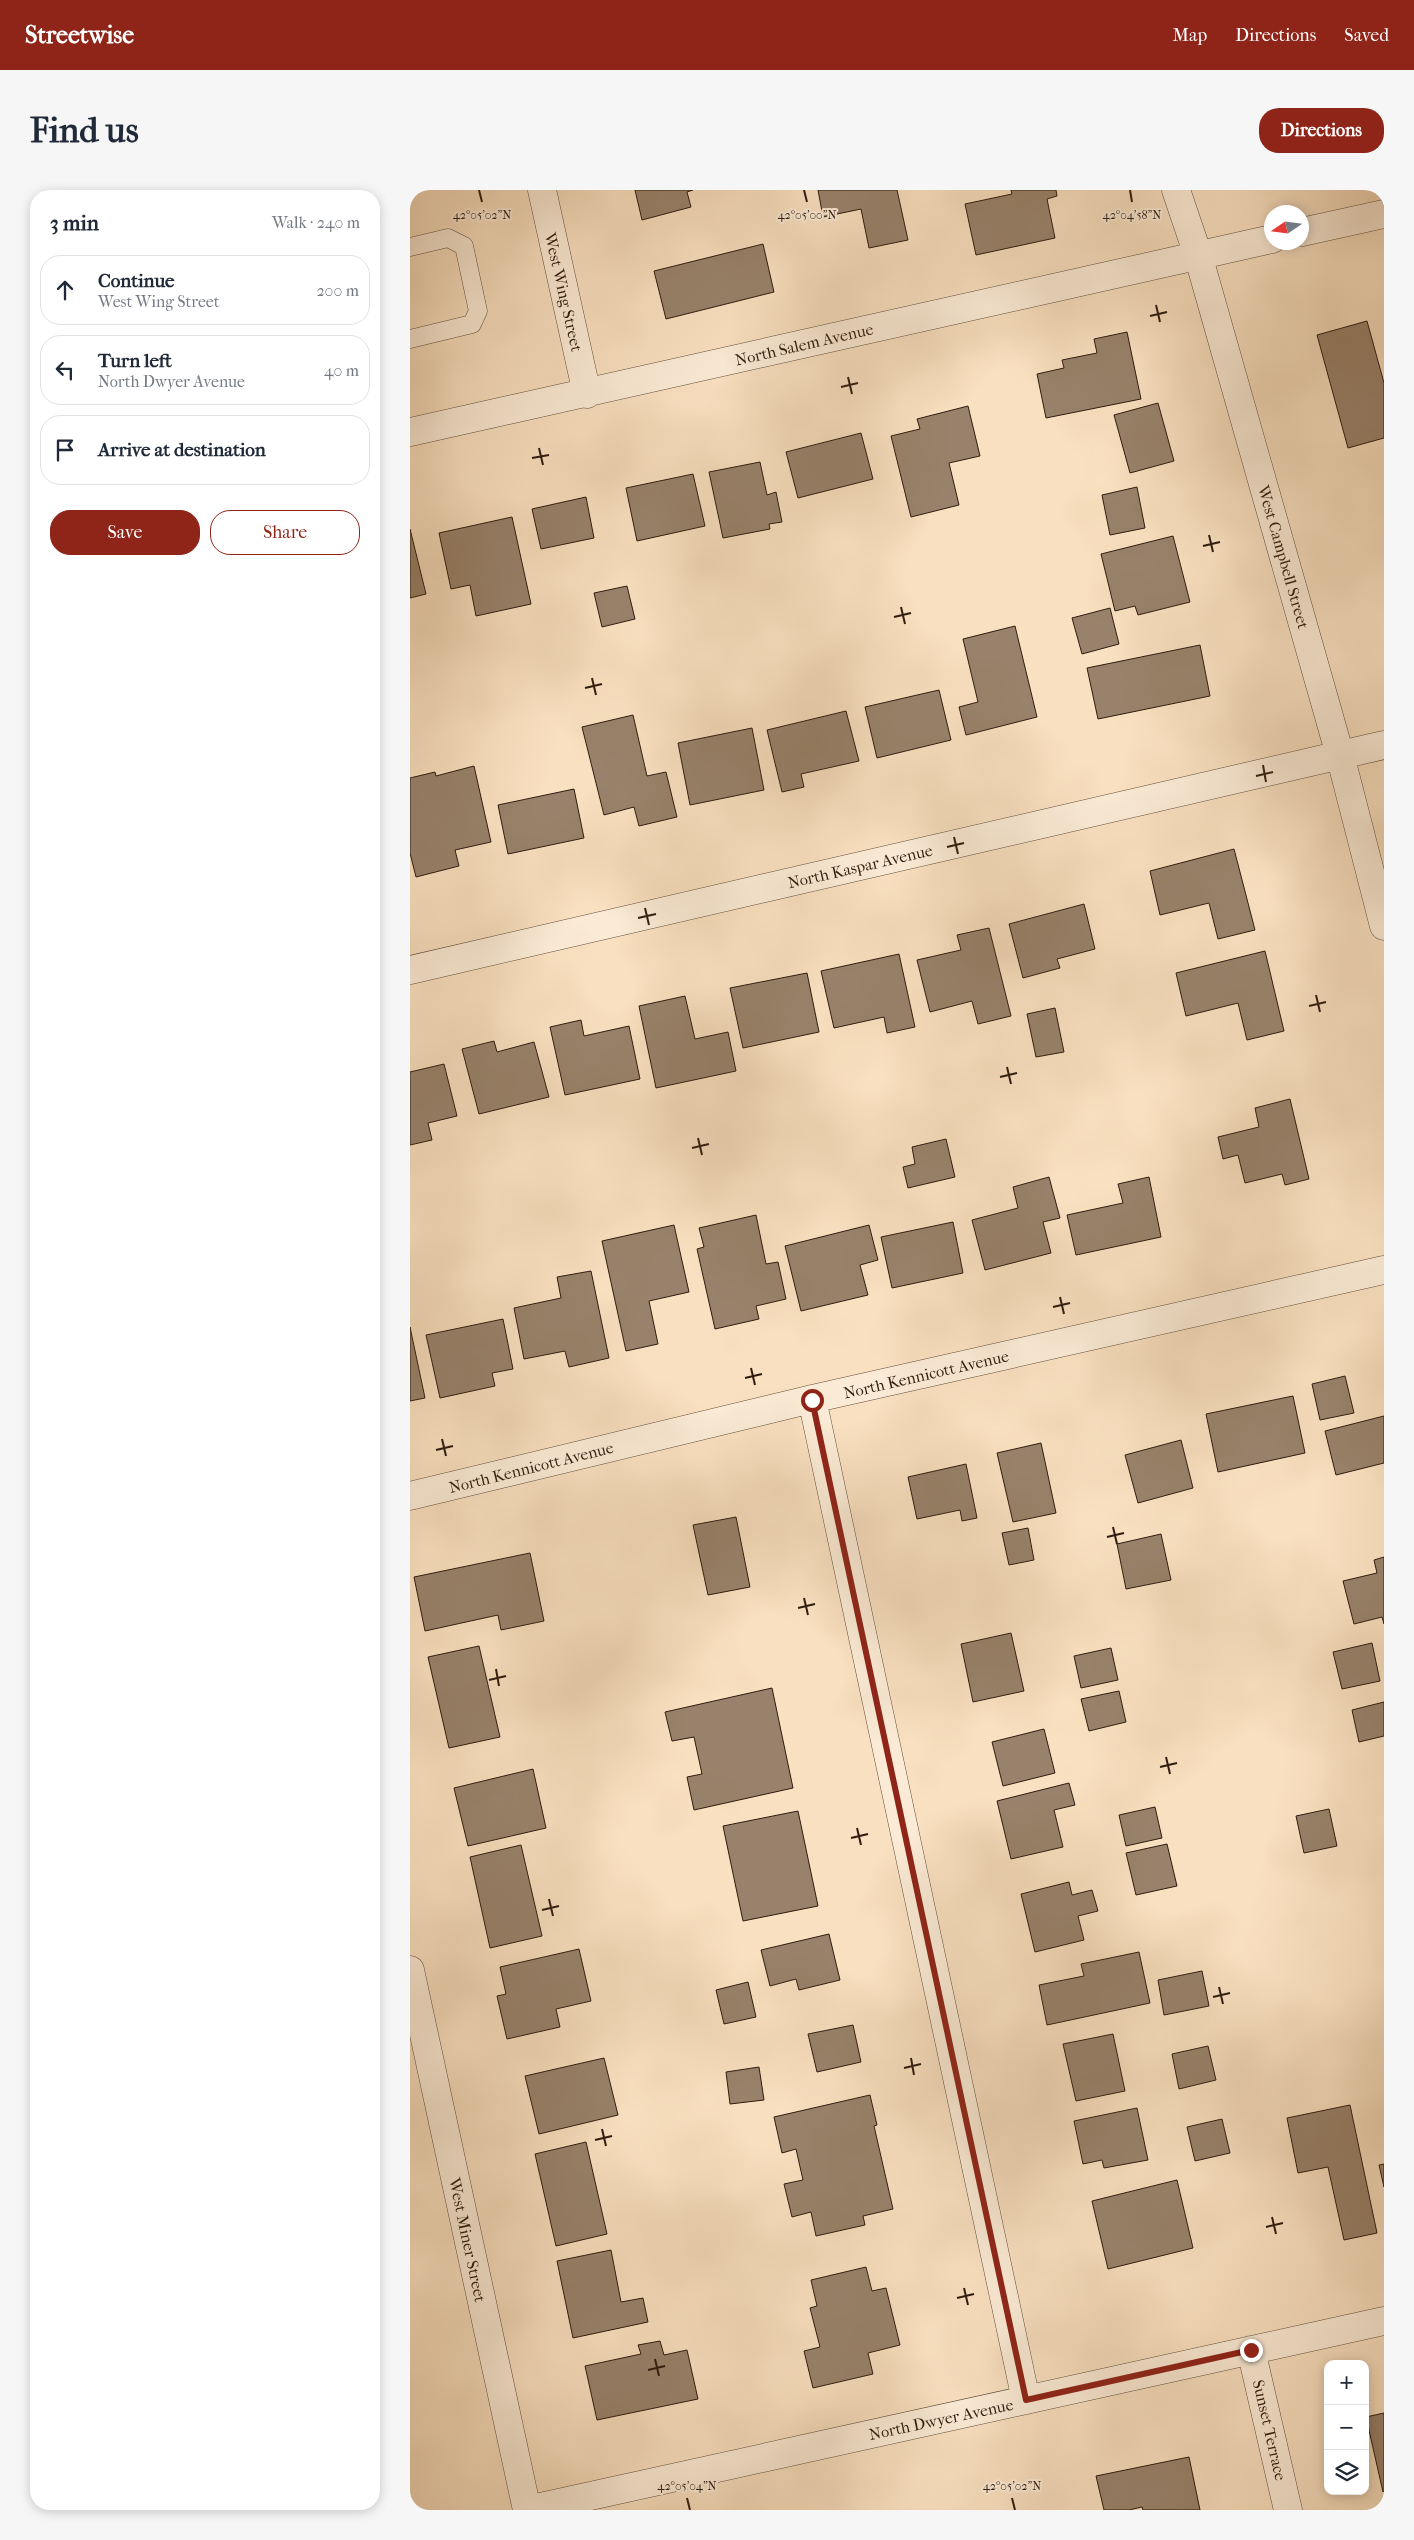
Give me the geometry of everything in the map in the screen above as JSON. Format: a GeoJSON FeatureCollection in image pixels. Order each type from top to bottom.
{"type":"FeatureCollection","features":[{"type":"Feature","properties":{"kind":"street","name":"West Wing Street"},"geometry":{"type":"LineString","coordinates":[[542,190],[587,394]]}},
{"type":"Feature","properties":{"kind":"street","name":"West Campbell Street"},"geometry":{"type":"LineString","coordinates":[[1176,190],[1198,255],[1340,755],[1384,926]]}},
{"type":"Feature","properties":{"kind":"street"},"geometry":{"type":"LineString","coordinates":[[1309,230],[1384,214]]}},
{"type":"Feature","properties":{"kind":"street","name":"North Salem Avenue"},"geometry":{"type":"LineString","coordinates":[[410,432],[587,394],[1264,241]]}},
{"type":"Feature","properties":{"kind":"street","name":"North Kaspar Avenue"},"geometry":{"type":"LineString","coordinates":[[410,970],[1384,745]]}},
{"type":"Feature","properties":{"kind":"street","name":"North Kennicott Avenue"},"geometry":{"type":"LineString","coordinates":[[410,1496],[812,1400],[1384,1270]]}},
{"type":"Feature","properties":{"kind":"street"},"geometry":{"type":"LineString","coordinates":[[812,1400],[1026,2400]]}},
{"type":"Feature","properties":{"kind":"street","name":"West Miner Street"},"geometry":{"type":"LineString","coordinates":[[410,1970],[415,2020],[527,2510]]}},
{"type":"Feature","properties":{"kind":"street","name":"North Dwyer Avenue"},"geometry":{"type":"LineString","coordinates":[[527,2510],[1384,2321]]}},
{"type":"Feature","properties":{"kind":"street","name":"Sunset Terrace"},"geometry":{"type":"LineString","coordinates":[[1251,2350],[1288,2510]]}},
{"type":"Feature","properties":{"kind":"lane"},"geometry":{"type":"LineString","coordinates":[[410,247],[448,238],[464,246],[478,311],[472,324],[410,339]]}},
{"type":"Feature","properties":{"kind":"building"},"geometry":{"type":"Polygon","coordinates":[[[635,190],[693,190],[687,192],[691,207],[642,220],[635,190]]]}},
{"type":"Feature","properties":{"kind":"building"},"geometry":{"type":"Polygon","coordinates":[[[818,190],[897,190],[908,240],[869,248],[861,209],[823,217],[818,190]]]}},
{"type":"Feature","properties":{"kind":"building"},"geometry":{"type":"Polygon","coordinates":[[[1011,190],[1056,190],[1057,196],[1047,199],[1055,238],[976,255],[965,204],[1012,194],[1011,190]]]}},
{"type":"Feature","properties":{"kind":"building"},"geometry":{"type":"Polygon","coordinates":[[[763,244],[774,292],[666,319],[654,271],[763,244]]]}},
{"type":"Feature","properties":{"kind":"building"},"geometry":{"type":"Polygon","coordinates":[[[1367,321],[1384,383],[1384,438],[1348,448],[1317,335],[1367,321]]]}},
{"type":"Feature","properties":{"kind":"building"},"geometry":{"type":"Polygon","coordinates":[[[1127,332],[1141,399],[1046,418],[1037,374],[1064,368],[1062,360],[1097,353],[1094,339],[1127,332]]]}},
{"type":"Feature","properties":{"kind":"building"},"geometry":{"type":"Polygon","coordinates":[[[1158,403],[1174,461],[1130,473],[1114,415],[1158,403]]]}},
{"type":"Feature","properties":{"kind":"building"},"geometry":{"type":"Polygon","coordinates":[[[968,406],[980,456],[949,463],[959,505],[911,517],[891,436],[920,429],[917,419],[968,406]]]}},
{"type":"Feature","properties":{"kind":"building"},"geometry":{"type":"Polygon","coordinates":[[[861,433],[873,479],[798,498],[786,452],[861,433]]]}},
{"type":"Feature","properties":{"kind":"building"},"geometry":{"type":"Polygon","coordinates":[[[760,462],[767,495],[776,492],[782,522],[769,524],[770,529],[723,538],[709,472],[760,462]]]}},
{"type":"Feature","properties":{"kind":"building"},"geometry":{"type":"Polygon","coordinates":[[[693,474],[705,526],[637,541],[626,488],[693,474]]]}},
{"type":"Feature","properties":{"kind":"building"},"geometry":{"type":"Polygon","coordinates":[[[1137,487],[1145,528],[1110,535],[1102,495],[1137,487]]]}},
{"type":"Feature","properties":{"kind":"building"},"geometry":{"type":"Polygon","coordinates":[[[586,497],[594,538],[541,549],[532,509],[586,497]]]}},
{"type":"Feature","properties":{"kind":"building"},"geometry":{"type":"Polygon","coordinates":[[[512,517],[531,604],[476,616],[470,585],[451,589],[439,533],[512,517]]]}},
{"type":"Feature","properties":{"kind":"building"},"geometry":{"type":"Polygon","coordinates":[[[410,529],[426,594],[410,598],[410,529]]]}},
{"type":"Feature","properties":{"kind":"building"},"geometry":{"type":"Polygon","coordinates":[[[1173,536],[1190,602],[1138,615],[1135,606],[1115,611],[1101,554],[1173,536]]]}},
{"type":"Feature","properties":{"kind":"building"},"geometry":{"type":"Polygon","coordinates":[[[627,586],[635,619],[602,627],[594,593],[627,586]]]}},
{"type":"Feature","properties":{"kind":"building"},"geometry":{"type":"Polygon","coordinates":[[[1110,608],[1119,644],[1082,654],[1072,618],[1110,608]]]}},
{"type":"Feature","properties":{"kind":"building"},"geometry":{"type":"Polygon","coordinates":[[[1015,626],[1037,717],[966,735],[959,707],[978,702],[963,639],[1015,626]]]}},
{"type":"Feature","properties":{"kind":"building"},"geometry":{"type":"Polygon","coordinates":[[[1200,645],[1210,696],[1098,719],[1087,668],[1200,645]]]}},
{"type":"Feature","properties":{"kind":"building"},"geometry":{"type":"Polygon","coordinates":[[[939,690],[951,740],[877,758],[865,707],[939,690]]]}},
{"type":"Feature","properties":{"kind":"building"},"geometry":{"type":"Polygon","coordinates":[[[846,711],[859,761],[801,774],[804,787],[782,792],[767,730],[846,711]]]}},
{"type":"Feature","properties":{"kind":"building"},"geometry":{"type":"Polygon","coordinates":[[[633,715],[647,776],[666,772],[677,817],[639,826],[634,807],[604,815],[582,727],[633,715]]]}},
{"type":"Feature","properties":{"kind":"building"},"geometry":{"type":"Polygon","coordinates":[[[752,728],[764,790],[690,805],[678,743],[752,728]]]}},
{"type":"Feature","properties":{"kind":"building"},"geometry":{"type":"Polygon","coordinates":[[[474,766],[491,842],[455,850],[459,866],[416,877],[410,853],[410,778],[435,772],[436,776],[474,766]]]}},
{"type":"Feature","properties":{"kind":"building"},"geometry":{"type":"Polygon","coordinates":[[[574,789],[584,838],[508,854],[498,805],[574,789]]]}},
{"type":"Feature","properties":{"kind":"building"},"geometry":{"type":"Polygon","coordinates":[[[1234,849],[1255,930],[1218,939],[1209,903],[1160,915],[1150,871],[1234,849]]]}},
{"type":"Feature","properties":{"kind":"building"},"geometry":{"type":"Polygon","coordinates":[[[1084,904],[1095,949],[1057,959],[1060,968],[1023,978],[1009,924],[1084,904]]]}},
{"type":"Feature","properties":{"kind":"building"},"geometry":{"type":"Polygon","coordinates":[[[989,928],[1011,1016],[978,1024],[972,1001],[930,1012],[917,960],[961,950],[957,935],[989,928]]]}},
{"type":"Feature","properties":{"kind":"building"},"geometry":{"type":"Polygon","coordinates":[[[1265,951],[1284,1031],[1247,1040],[1238,1003],[1186,1016],[1176,973],[1265,951]]]}},
{"type":"Feature","properties":{"kind":"building"},"geometry":{"type":"Polygon","coordinates":[[[899,954],[915,1027],[887,1033],[884,1017],[834,1028],[821,971],[899,954]]]}},
{"type":"Feature","properties":{"kind":"building"},"geometry":{"type":"Polygon","coordinates":[[[807,973],[819,1032],[743,1048],[730,988],[807,973]]]}},
{"type":"Feature","properties":{"kind":"building"},"geometry":{"type":"Polygon","coordinates":[[[685,996],[695,1039],[728,1032],[736,1071],[656,1088],[639,1006],[685,996]]]}},
{"type":"Feature","properties":{"kind":"building"},"geometry":{"type":"Polygon","coordinates":[[[1055,1008],[1064,1052],[1036,1057],[1027,1014],[1055,1008]]]}},
{"type":"Feature","properties":{"kind":"building"},"geometry":{"type":"Polygon","coordinates":[[[581,1020],[584,1036],[629,1026],[640,1079],[565,1095],[550,1027],[581,1020]]]}},
{"type":"Feature","properties":{"kind":"building"},"geometry":{"type":"Polygon","coordinates":[[[494,1041],[497,1052],[534,1042],[549,1097],[479,1114],[462,1049],[494,1041]]]}},
{"type":"Feature","properties":{"kind":"building"},"geometry":{"type":"Polygon","coordinates":[[[444,1064],[457,1116],[428,1123],[432,1140],[410,1145],[410,1072],[444,1064]]]}},
{"type":"Feature","properties":{"kind":"building"},"geometry":{"type":"Polygon","coordinates":[[[1290,1099],[1309,1179],[1285,1185],[1282,1174],[1245,1183],[1238,1155],[1223,1159],[1218,1137],[1259,1127],[1255,1108],[1290,1099]]]}},
{"type":"Feature","properties":{"kind":"building"},"geometry":{"type":"Polygon","coordinates":[[[946,1139],[955,1177],[908,1188],[903,1167],[915,1164],[912,1147],[946,1139]]]}},
{"type":"Feature","properties":{"kind":"building"},"geometry":{"type":"Polygon","coordinates":[[[1049,1177],[1060,1218],[1043,1222],[1051,1253],[985,1270],[972,1220],[1018,1208],[1013,1187],[1049,1177]]]}},
{"type":"Feature","properties":{"kind":"building"},"geometry":{"type":"Polygon","coordinates":[[[1149,1177],[1161,1237],[1076,1255],[1067,1215],[1123,1203],[1118,1184],[1149,1177]]]}},
{"type":"Feature","properties":{"kind":"building"},"geometry":{"type":"Polygon","coordinates":[[[756,1215],[766,1264],[778,1262],[786,1299],[756,1306],[759,1319],[715,1329],[697,1249],[704,1247],[699,1228],[756,1215]]]}},
{"type":"Feature","properties":{"kind":"building"},"geometry":{"type":"Polygon","coordinates":[[[953,1222],[963,1273],[892,1288],[881,1237],[953,1222]]]}},
{"type":"Feature","properties":{"kind":"building"},"geometry":{"type":"Polygon","coordinates":[[[674,1225],[689,1292],[649,1301],[658,1344],[626,1351],[602,1241],[674,1225]]]}},
{"type":"Feature","properties":{"kind":"building"},"geometry":{"type":"Polygon","coordinates":[[[869,1225],[878,1260],[860,1265],[868,1295],[801,1311],[785,1246],[869,1225]]]}},
{"type":"Feature","properties":{"kind":"building"},"geometry":{"type":"Polygon","coordinates":[[[591,1271],[609,1358],[569,1367],[565,1351],[524,1359],[514,1308],[561,1298],[557,1277],[591,1271]]]}},
{"type":"Feature","properties":{"kind":"building"},"geometry":{"type":"Polygon","coordinates":[[[503,1319],[513,1369],[492,1373],[495,1386],[440,1398],[426,1335],[503,1319]]]}},
{"type":"Feature","properties":{"kind":"building"},"geometry":{"type":"Polygon","coordinates":[[[410,1327],[425,1398],[410,1401],[410,1327]]]}},
{"type":"Feature","properties":{"kind":"building"},"geometry":{"type":"Polygon","coordinates":[[[1345,1376],[1354,1413],[1320,1420],[1312,1384],[1345,1376]]]}},
{"type":"Feature","properties":{"kind":"building"},"geometry":{"type":"Polygon","coordinates":[[[1293,1396],[1305,1453],[1218,1472],[1206,1414],[1293,1396]]]}},
{"type":"Feature","properties":{"kind":"building"},"geometry":{"type":"Polygon","coordinates":[[[1384,1416],[1384,1463],[1336,1475],[1325,1431],[1384,1416]]]}},
{"type":"Feature","properties":{"kind":"building"},"geometry":{"type":"Polygon","coordinates":[[[1181,1440],[1193,1488],[1138,1503],[1125,1455],[1181,1440]]]}},
{"type":"Feature","properties":{"kind":"building"},"geometry":{"type":"Polygon","coordinates":[[[1041,1443],[1056,1513],[1013,1522],[997,1453],[1041,1443]]]}},
{"type":"Feature","properties":{"kind":"building"},"geometry":{"type":"Polygon","coordinates":[[[966,1464],[977,1518],[962,1521],[960,1510],[917,1519],[908,1477],[966,1464]]]}},
{"type":"Feature","properties":{"kind":"building"},"geometry":{"type":"Polygon","coordinates":[[[736,1517],[750,1587],[708,1595],[693,1525],[736,1517]]]}},
{"type":"Feature","properties":{"kind":"building"},"geometry":{"type":"Polygon","coordinates":[[[1028,1528],[1034,1560],[1009,1565],[1002,1533],[1028,1528]]]}},
{"type":"Feature","properties":{"kind":"building"},"geometry":{"type":"Polygon","coordinates":[[[1161,1534],[1171,1580],[1126,1589],[1117,1544],[1161,1534]]]}},
{"type":"Feature","properties":{"kind":"building"},"geometry":{"type":"Polygon","coordinates":[[[530,1553],[544,1621],[501,1630],[498,1615],[425,1631],[414,1577],[530,1553]]]}},
{"type":"Feature","properties":{"kind":"building"},"geometry":{"type":"Polygon","coordinates":[[[1384,1557],[1384,1624],[1382,1617],[1354,1624],[1343,1581],[1377,1573],[1374,1560],[1384,1557]]]}},
{"type":"Feature","properties":{"kind":"building"},"geometry":{"type":"Polygon","coordinates":[[[1011,1633],[1024,1691],[973,1702],[961,1644],[1011,1633]]]}},
{"type":"Feature","properties":{"kind":"building"},"geometry":{"type":"Polygon","coordinates":[[[1372,1643],[1380,1681],[1342,1689],[1333,1652],[1372,1643]]]}},
{"type":"Feature","properties":{"kind":"building"},"geometry":{"type":"Polygon","coordinates":[[[479,1646],[500,1737],[449,1748],[428,1657],[479,1646]]]}},
{"type":"Feature","properties":{"kind":"building"},"geometry":{"type":"Polygon","coordinates":[[[1111,1648],[1118,1680],[1081,1688],[1074,1656],[1111,1648]]]}},
{"type":"Feature","properties":{"kind":"building"},"geometry":{"type":"Polygon","coordinates":[[[772,1688],[793,1788],[694,1810],[687,1777],[702,1774],[694,1737],[672,1741],[665,1712],[772,1688]]]}},
{"type":"Feature","properties":{"kind":"building"},"geometry":{"type":"Polygon","coordinates":[[[1119,1691],[1126,1722],[1089,1731],[1081,1699],[1119,1691]]]}},
{"type":"Feature","properties":{"kind":"building"},"geometry":{"type":"Polygon","coordinates":[[[1384,1702],[1384,1736],[1359,1742],[1352,1710],[1384,1702]]]}},
{"type":"Feature","properties":{"kind":"building"},"geometry":{"type":"Polygon","coordinates":[[[1044,1729],[1055,1773],[1003,1786],[992,1742],[1044,1729]]]}},
{"type":"Feature","properties":{"kind":"building"},"geometry":{"type":"Polygon","coordinates":[[[533,1769],[546,1828],[468,1846],[454,1788],[533,1769]]]}},
{"type":"Feature","properties":{"kind":"building"},"geometry":{"type":"Polygon","coordinates":[[[1069,1783],[1075,1805],[1054,1810],[1063,1847],[1011,1859],[997,1801],[1069,1783]]]}},
{"type":"Feature","properties":{"kind":"building"},"geometry":{"type":"Polygon","coordinates":[[[1155,1807],[1162,1838],[1126,1846],[1119,1815],[1155,1807]]]}},
{"type":"Feature","properties":{"kind":"building"},"geometry":{"type":"Polygon","coordinates":[[[1329,1809],[1337,1846],[1304,1853],[1296,1816],[1329,1809]]]}},
{"type":"Feature","properties":{"kind":"building"},"geometry":{"type":"Polygon","coordinates":[[[798,1811],[818,1906],[743,1921],[723,1826],[798,1811]]]}},
{"type":"Feature","properties":{"kind":"building"},"geometry":{"type":"Polygon","coordinates":[[[1167,1844],[1177,1886],[1136,1895],[1126,1853],[1167,1844]]]}},
{"type":"Feature","properties":{"kind":"building"},"geometry":{"type":"Polygon","coordinates":[[[521,1845],[542,1936],[490,1948],[470,1857],[521,1845]]]}},
{"type":"Feature","properties":{"kind":"building"},"geometry":{"type":"Polygon","coordinates":[[[1069,1882],[1072,1895],[1092,1890],[1098,1911],[1078,1916],[1084,1940],[1035,1952],[1021,1894],[1069,1882]]]}},
{"type":"Feature","properties":{"kind":"building"},"geometry":{"type":"Polygon","coordinates":[[[829,1934],[840,1980],[799,1990],[796,1979],[770,1986],[761,1950],[829,1934]]]}},
{"type":"Feature","properties":{"kind":"building"},"geometry":{"type":"Polygon","coordinates":[[[579,1949],[591,2001],[556,2009],[560,2027],[507,2039],[497,1996],[506,1994],[500,1967],[579,1949]]]}},
{"type":"Feature","properties":{"kind":"building"},"geometry":{"type":"Polygon","coordinates":[[[1139,1952],[1150,2003],[1047,2025],[1039,1985],[1084,1976],[1081,1964],[1139,1952]]]}},
{"type":"Feature","properties":{"kind":"building"},"geometry":{"type":"Polygon","coordinates":[[[1202,1971],[1209,2006],[1164,2015],[1158,1980],[1202,1971]]]}},
{"type":"Feature","properties":{"kind":"building"},"geometry":{"type":"Polygon","coordinates":[[[748,1982],[756,2017],[724,2024],[716,1990],[748,1982]]]}},
{"type":"Feature","properties":{"kind":"building"},"geometry":{"type":"Polygon","coordinates":[[[853,2025],[861,2062],[817,2072],[808,2034],[853,2025]]]}},
{"type":"Feature","properties":{"kind":"building"},"geometry":{"type":"Polygon","coordinates":[[[1113,2034],[1125,2091],[1076,2101],[1063,2044],[1113,2034]]]}},
{"type":"Feature","properties":{"kind":"building"},"geometry":{"type":"Polygon","coordinates":[[[1208,2046],[1216,2080],[1179,2089],[1172,2054],[1208,2046]]]}},
{"type":"Feature","properties":{"kind":"building"},"geometry":{"type":"Polygon","coordinates":[[[604,2058],[618,2115],[539,2134],[525,2076],[604,2058]]]}},
{"type":"Feature","properties":{"kind":"building"},"geometry":{"type":"Polygon","coordinates":[[[759,2067],[764,2100],[730,2104],[726,2072],[759,2067]]]}},
{"type":"Feature","properties":{"kind":"building"},"geometry":{"type":"Polygon","coordinates":[[[870,2095],[877,2125],[874,2126],[893,2209],[863,2216],[865,2225],[816,2236],[811,2212],[792,2217],[784,2184],[803,2180],[796,2149],[782,2153],[774,2117],[870,2095]]]}},
{"type":"Feature","properties":{"kind":"building"},"geometry":{"type":"Polygon","coordinates":[[[1350,2105],[1377,2233],[1344,2240],[1328,2167],[1298,2173],[1287,2118],[1350,2105]]]}},
{"type":"Feature","properties":{"kind":"building"},"geometry":{"type":"Polygon","coordinates":[[[1137,2108],[1148,2160],[1104,2168],[1102,2160],[1083,2164],[1074,2121],[1137,2108]]]}},
{"type":"Feature","properties":{"kind":"building"},"geometry":{"type":"Polygon","coordinates":[[[1222,2119],[1230,2153],[1195,2161],[1187,2127],[1222,2119]]]}},
{"type":"Feature","properties":{"kind":"building"},"geometry":{"type":"Polygon","coordinates":[[[586,2142],[607,2234],[556,2246],[535,2154],[586,2142]]]}},
{"type":"Feature","properties":{"kind":"building"},"geometry":{"type":"Polygon","coordinates":[[[1384,2164],[1384,2187],[1379,2165],[1384,2164]]]}},
{"type":"Feature","properties":{"kind":"building"},"geometry":{"type":"Polygon","coordinates":[[[1177,2180],[1193,2248],[1108,2269],[1092,2201],[1177,2180]]]}},
{"type":"Feature","properties":{"kind":"building"},"geometry":{"type":"Polygon","coordinates":[[[611,2250],[621,2302],[643,2298],[648,2322],[573,2338],[557,2261],[611,2250]]]}},
{"type":"Feature","properties":{"kind":"building"},"geometry":{"type":"Polygon","coordinates":[[[866,2267],[872,2291],[886,2288],[900,2345],[868,2353],[873,2374],[813,2388],[804,2351],[820,2347],[810,2308],[817,2306],[811,2280],[866,2267]]]}},
{"type":"Feature","properties":{"kind":"building"},"geometry":{"type":"Polygon","coordinates":[[[660,2341],[664,2355],[687,2350],[698,2399],[597,2420],[585,2366],[641,2354],[638,2345],[660,2341]]]}},
{"type":"Feature","properties":{"kind":"building"},"geometry":{"type":"Polygon","coordinates":[[[1384,2413],[1383,2492],[1369,2430],[1369,2416],[1384,2413]]]}},
{"type":"Feature","properties":{"kind":"building"},"geometry":{"type":"Polygon","coordinates":[[[1189,2457],[1200,2510],[1143,2510],[1142,2507],[1129,2510],[1104,2510],[1096,2476],[1189,2457]]]}},
{"type":"Feature","properties":{"kind":"route"},"geometry":{"type":"LineString","coordinates":[[812,1400],[1026,2400],[1251,2350]]}}]}
